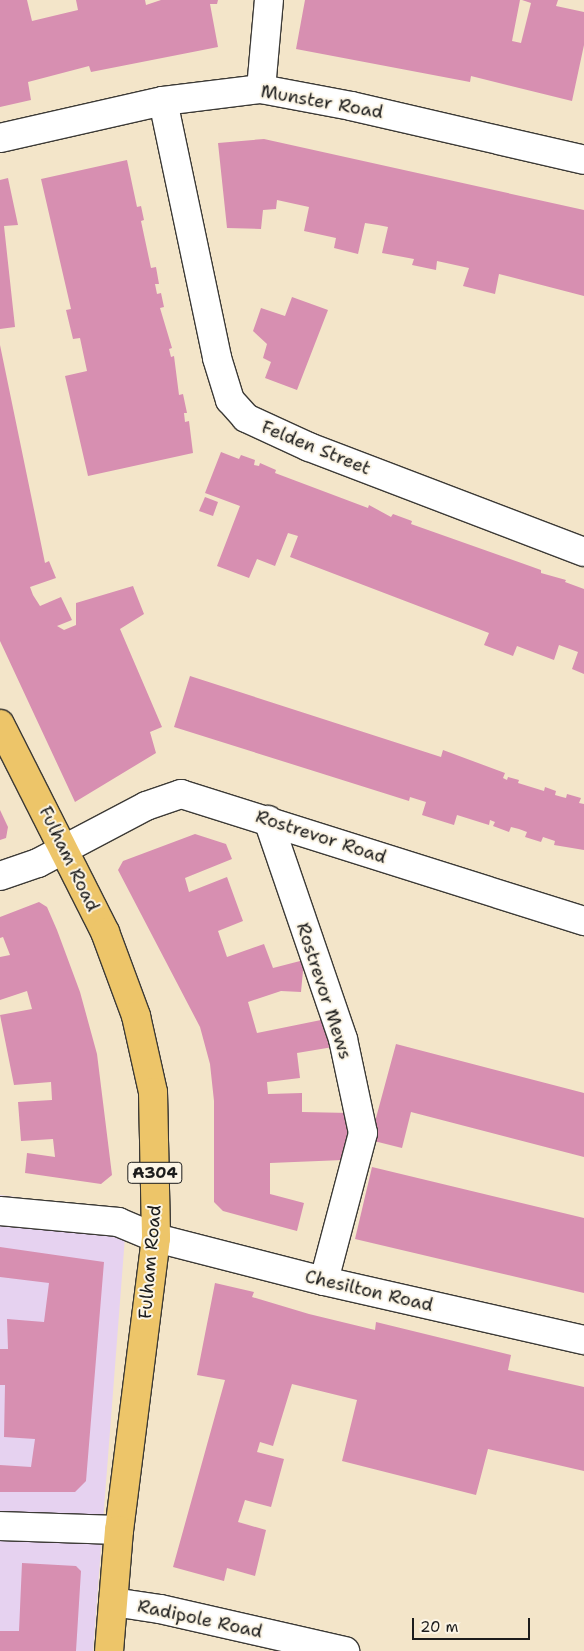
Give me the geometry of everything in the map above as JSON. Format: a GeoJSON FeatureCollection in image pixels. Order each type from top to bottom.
{"type":"FeatureCollection","features":[{"type":"Feature","properties":{"kind":"main road","name":"Fulham Road"},"geometry":{"type":"LineString","coordinates":[[0,724],[105,932],[136,1016],[153,1092],[156,1238],[119,1530],[109,1651]]}},
{"type":"Feature","properties":{"kind":"street"},"geometry":{"type":"LineString","coordinates":[[261,89],[269,0]]}},
{"type":"Feature","properties":{"kind":"street","name":"Munster Road"},"geometry":{"type":"LineString","coordinates":[[0,138],[163,100],[261,89],[351,106],[584,160]]}},
{"type":"Feature","properties":{"kind":"street","name":"Felden Street"},"geometry":{"type":"LineString","coordinates":[[163,100],[217,358],[230,400],[246,418],[309,447],[584,552]]}},
{"type":"Feature","properties":{"kind":"street","name":"Rostrevor Road"},"geometry":{"type":"LineString","coordinates":[[0,876],[38,863],[146,806],[181,794],[584,921]]}},
{"type":"Feature","properties":{"kind":"street","name":"Rostrevor Mews"},"geometry":{"type":"LineString","coordinates":[[268,820],[343,1039],[363,1133],[324,1281]]}},
{"type":"Feature","properties":{"kind":"street","name":"Chesilton Road"},"geometry":{"type":"LineString","coordinates":[[0,1211],[118,1222],[156,1238],[324,1281],[584,1340]]}},
{"type":"Feature","properties":{"kind":"street"},"geometry":{"type":"LineString","coordinates":[[0,1526],[119,1530]]}},
{"type":"Feature","properties":{"kind":"street","name":"Radipole Road"},"geometry":{"type":"LineString","coordinates":[[113,1602],[160,1609],[345,1651]]}},
{"type":"Feature","properties":{"kind":"shaded area"},"geometry":{"type":"Polygon","coordinates":[[[0,1195],[127,1211],[93,1651],[0,1651],[0,1195]]]}},
{"type":"Feature","properties":{"kind":"building"},"geometry":{"type":"Polygon","coordinates":[[[0,0],[27,0],[32,21],[78,10],[76,0],[145,0],[146,5],[161,0],[218,0],[217,4],[210,4],[218,47],[91,72],[89,66],[28,82],[31,100],[0,107],[0,0]]]}},
{"type":"Feature","properties":{"kind":"building"},"geometry":{"type":"Polygon","coordinates":[[[305,0],[520,0],[512,41],[521,43],[531,3],[522,0],[558,0],[556,6],[584,12],[584,45],[572,101],[471,76],[470,82],[296,49],[305,0]]]}},
{"type":"Feature","properties":{"kind":"building"},"geometry":{"type":"Polygon","coordinates":[[[264,139],[584,210],[584,296],[499,274],[495,294],[463,286],[469,268],[437,261],[436,270],[412,265],[414,259],[382,253],[388,227],[378,225],[365,223],[358,254],[334,248],[336,238],[304,231],[309,207],[277,200],[276,209],[263,210],[261,229],[227,228],[218,143],[264,139]]]}},
{"type":"Feature","properties":{"kind":"building"},"geometry":{"type":"Polygon","coordinates":[[[127,160],[137,207],[141,206],[144,220],[141,221],[151,268],[156,267],[159,284],[155,284],[157,294],[161,293],[164,307],[160,308],[172,348],[169,349],[171,357],[174,356],[179,395],[183,394],[187,413],[184,413],[185,422],[189,421],[193,453],[88,476],[65,376],[87,371],[80,338],[73,339],[66,310],[71,309],[41,179],[127,160]]]}},
{"type":"Feature","properties":{"kind":"building"},"geometry":{"type":"Polygon","coordinates":[[[8,178],[18,225],[4,226],[15,327],[0,329],[0,180],[8,178]]]}},
{"type":"Feature","properties":{"kind":"building"},"geometry":{"type":"Polygon","coordinates":[[[292,297],[328,310],[297,390],[265,378],[271,362],[263,358],[267,344],[253,331],[261,308],[285,316],[292,297]]]}},
{"type":"Feature","properties":{"kind":"building"},"geometry":{"type":"Polygon","coordinates":[[[0,345],[45,563],[49,561],[56,578],[30,587],[33,595],[40,606],[61,597],[72,620],[57,626],[64,630],[76,625],[76,603],[133,586],[144,614],[120,629],[162,727],[150,732],[156,753],[75,802],[0,641],[0,345]]]}},
{"type":"Feature","properties":{"kind":"building"},"geometry":{"type":"Polygon","coordinates":[[[221,452],[239,459],[241,455],[255,460],[254,465],[259,466],[260,463],[276,470],[275,473],[368,508],[369,505],[391,517],[393,514],[412,521],[411,524],[541,570],[541,573],[566,580],[565,582],[584,589],[584,674],[572,669],[578,652],[559,645],[554,660],[517,646],[513,656],[484,645],[489,633],[290,557],[298,536],[288,533],[275,566],[257,559],[249,578],[217,566],[240,506],[205,493],[221,452]]]}},
{"type":"Feature","properties":{"kind":"building"},"geometry":{"type":"Polygon","coordinates":[[[205,497],[218,502],[213,516],[199,511],[205,497]]]}},
{"type":"Feature","properties":{"kind":"building"},"geometry":{"type":"Polygon","coordinates":[[[190,676],[441,757],[443,750],[505,773],[503,778],[507,780],[508,777],[519,780],[518,783],[544,791],[545,787],[556,791],[555,795],[566,798],[567,794],[581,798],[579,803],[584,804],[584,850],[554,845],[555,841],[543,837],[541,842],[525,837],[527,832],[511,827],[509,832],[493,826],[495,822],[490,820],[489,825],[457,815],[454,825],[422,815],[426,802],[410,797],[409,801],[174,727],[190,676]]]}},
{"type":"Feature","properties":{"kind":"building"},"geometry":{"type":"Polygon","coordinates":[[[0,810],[8,827],[6,838],[0,840],[0,810]]]}},
{"type":"Feature","properties":{"kind":"building"},"geometry":{"type":"Polygon","coordinates":[[[195,834],[226,844],[232,859],[185,878],[189,892],[227,877],[243,921],[218,931],[227,957],[264,944],[273,968],[304,960],[301,992],[281,991],[248,1002],[257,1033],[326,1019],[333,1047],[297,1053],[300,1078],[267,1082],[268,1094],[302,1093],[302,1112],[350,1113],[349,1140],[343,1160],[270,1163],[270,1194],[304,1203],[297,1231],[223,1211],[214,1202],[214,1101],[210,1064],[200,1027],[118,870],[123,861],[195,834]]]}},
{"type":"Feature","properties":{"kind":"building"},"geometry":{"type":"Polygon","coordinates":[[[39,902],[47,907],[57,930],[80,992],[97,1054],[112,1175],[101,1184],[25,1173],[27,1153],[55,1157],[53,1139],[21,1141],[18,1102],[52,1100],[51,1082],[14,1085],[0,1015],[32,1009],[27,991],[0,1000],[0,957],[10,955],[3,937],[0,938],[0,917],[39,902]]]}},
{"type":"Feature","properties":{"kind":"building"},"geometry":{"type":"Polygon","coordinates":[[[396,1044],[584,1093],[584,1157],[411,1112],[402,1148],[370,1140],[396,1044]]]}},
{"type":"Feature","properties":{"kind":"building"},"geometry":{"type":"Polygon","coordinates":[[[372,1167],[584,1218],[584,1293],[355,1239],[372,1167]]]}},
{"type":"Feature","properties":{"kind":"building"},"geometry":{"type":"Polygon","coordinates":[[[0,1247],[104,1262],[86,1481],[75,1492],[0,1492],[0,1465],[31,1467],[35,1439],[4,1437],[5,1385],[0,1385],[0,1349],[8,1349],[7,1319],[44,1322],[49,1283],[0,1277],[0,1247]]]}},
{"type":"Feature","properties":{"kind":"building"},"geometry":{"type":"Polygon","coordinates":[[[215,1283],[254,1292],[252,1297],[309,1314],[375,1330],[376,1322],[511,1355],[508,1370],[584,1387],[584,1471],[488,1449],[476,1495],[342,1461],[357,1400],[292,1384],[273,1446],[260,1442],[257,1452],[284,1459],[271,1507],[245,1500],[238,1522],[266,1530],[255,1576],[227,1568],[224,1581],[173,1567],[225,1380],[197,1375],[215,1283]]]}},
{"type":"Feature","properties":{"kind":"building"},"geometry":{"type":"Polygon","coordinates":[[[22,1563],[76,1566],[81,1571],[76,1651],[0,1651],[0,1631],[19,1631],[22,1563]]]}}]}
